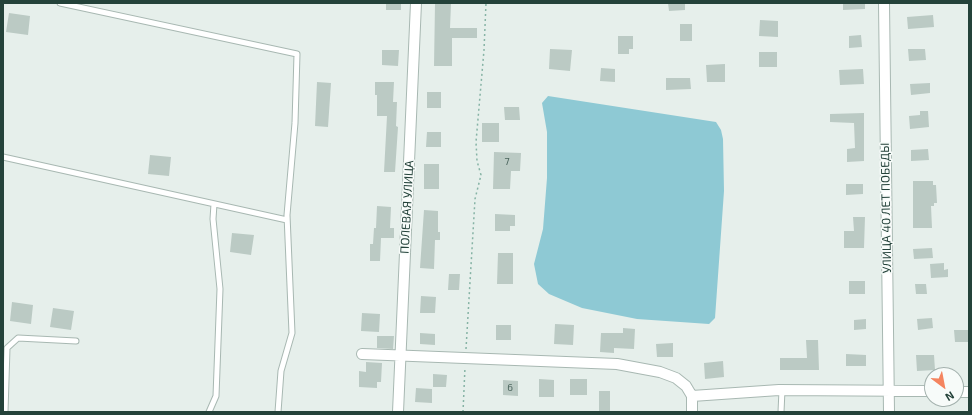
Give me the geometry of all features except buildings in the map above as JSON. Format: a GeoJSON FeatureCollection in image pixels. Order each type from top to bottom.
{"type":"FeatureCollection","features":[{"type":"Feature","properties":{"kind":"street","name":"ПОЛЕВАЯ УЛИЦА"},"geometry":{"type":"LineString","coordinates":[[398,412],[416,3]]}},
{"type":"Feature","properties":{"kind":"street","name":"УЛИЦА 40 ЛЕТ ПОБЕДЫ"},"geometry":{"type":"LineString","coordinates":[[884,3],[889,412]]}},
{"type":"Feature","properties":{"kind":"street"},"geometry":{"type":"LineString","coordinates":[[362,354],[617,364],[660,372],[676,378],[686,386],[692,396],[692,412]]}},
{"type":"Feature","properties":{"kind":"street"},"geometry":{"type":"LineString","coordinates":[[692,396],[782,390],[924,391]]}},
{"type":"Feature","properties":{"kind":"lane"},"geometry":{"type":"LineString","coordinates":[[60,3],[297,54],[295,123],[287,220],[292,333],[281,371],[278,412]]}},
{"type":"Feature","properties":{"kind":"lane"},"geometry":{"type":"LineString","coordinates":[[3,157],[287,220]]}},
{"type":"Feature","properties":{"kind":"lane"},"geometry":{"type":"LineString","coordinates":[[209,412],[216,396],[220,289],[213,218],[214,204]]}},
{"type":"Feature","properties":{"kind":"lane"},"geometry":{"type":"LineString","coordinates":[[5,412],[7,348],[18,338],[76,341]]}},
{"type":"Feature","properties":{"kind":"lane"},"geometry":{"type":"LineString","coordinates":[[781,412],[782,390]]}},
{"type":"Feature","properties":{"kind":"path"},"geometry":{"type":"LineString","coordinates":[[464,412],[465,358],[475,199],[481,175],[477,161],[476,142],[484,50],[486,3]]}},
{"type":"Feature","properties":{"kind":"water"},"geometry":{"type":"Polygon","coordinates":[[[548,96],[716,122],[721,130],[723,139],[724,191],[715,318],[709,324],[637,319],[582,308],[549,294],[538,284],[534,264],[543,229],[547,178],[547,132],[542,103],[548,96]]]}}]}
